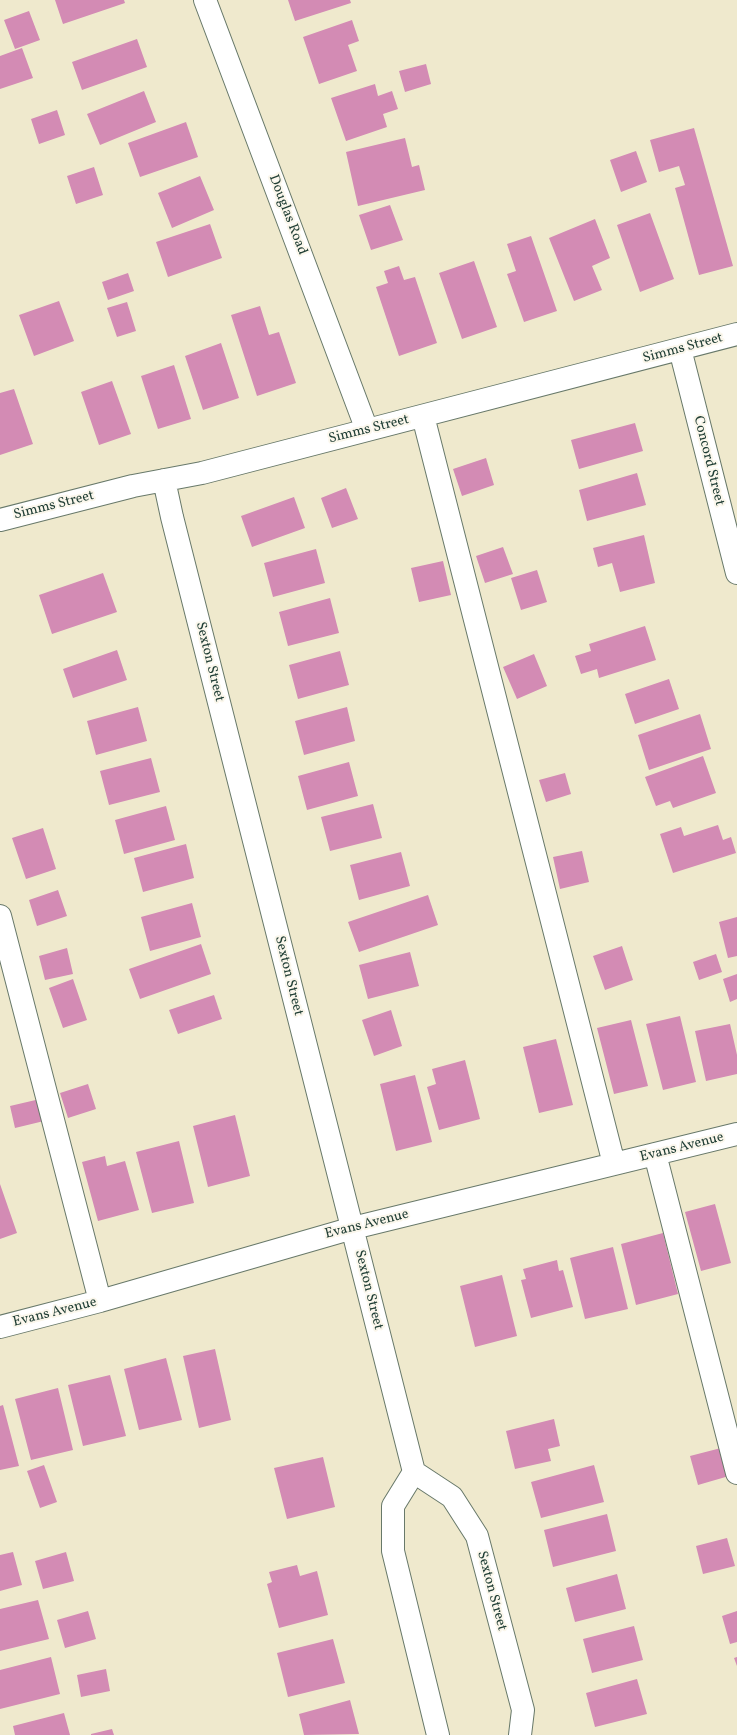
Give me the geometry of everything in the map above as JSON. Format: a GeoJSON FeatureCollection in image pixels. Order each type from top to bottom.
{"type":"FeatureCollection","features":[{"type":"Feature","properties":{"kind":"street","name":"Douglas Road"},"geometry":{"type":"LineString","coordinates":[[205,0],[368,430]]}},
{"type":"Feature","properties":{"kind":"street","name":"Simms Street"},"geometry":{"type":"LineString","coordinates":[[0,520],[133,486],[202,473],[737,334]]}},
{"type":"Feature","properties":{"kind":"street","name":"Concord Street"},"geometry":{"type":"LineString","coordinates":[[680,350],[737,573]]}},
{"type":"Feature","properties":{"kind":"street"},"geometry":{"type":"LineString","coordinates":[[423,416],[614,1164]]}},
{"type":"Feature","properties":{"kind":"street","name":"Sexton Street"},"geometry":{"type":"LineString","coordinates":[[164,480],[172,517],[414,1472],[452,1497],[477,1536],[523,1710],[520,1735]]}},
{"type":"Feature","properties":{"kind":"street"},"geometry":{"type":"LineString","coordinates":[[0,916],[100,1301]]}},
{"type":"Feature","properties":{"kind":"street","name":"Evans Avenue"},"geometry":{"type":"LineString","coordinates":[[0,1326],[100,1301],[353,1228],[737,1134]]}},
{"type":"Feature","properties":{"kind":"street"},"geometry":{"type":"LineString","coordinates":[[654,1154],[737,1473]]}},
{"type":"Feature","properties":{"kind":"street"},"geometry":{"type":"LineString","coordinates":[[414,1472],[393,1506],[393,1551],[438,1735]]}},
{"type":"Feature","properties":{"kind":"building"},"geometry":{"type":"Polygon","coordinates":[[[55,0],[124,0],[125,3],[63,24],[55,0]]]}},
{"type":"Feature","properties":{"kind":"building"},"geometry":{"type":"Polygon","coordinates":[[[288,0],[350,0],[351,3],[295,21],[288,0]]]}},
{"type":"Feature","properties":{"kind":"building"},"geometry":{"type":"Polygon","coordinates":[[[29,11],[40,40],[15,49],[4,20],[29,11]]]}},
{"type":"Feature","properties":{"kind":"building"},"geometry":{"type":"Polygon","coordinates":[[[352,20],[359,41],[348,45],[357,71],[319,84],[303,37],[352,20]]]}},
{"type":"Feature","properties":{"kind":"building"},"geometry":{"type":"Polygon","coordinates":[[[137,39],[147,67],[82,90],[72,62],[137,39]]]}},
{"type":"Feature","properties":{"kind":"building"},"geometry":{"type":"Polygon","coordinates":[[[22,48],[33,78],[0,89],[0,56],[22,48]]]}},
{"type":"Feature","properties":{"kind":"building"},"geometry":{"type":"Polygon","coordinates":[[[426,64],[431,84],[405,92],[399,71],[426,64]]]}},
{"type":"Feature","properties":{"kind":"building"},"geometry":{"type":"Polygon","coordinates":[[[375,84],[378,96],[392,91],[398,109],[383,114],[387,127],[346,141],[331,98],[375,84]]]}},
{"type":"Feature","properties":{"kind":"building"},"geometry":{"type":"Polygon","coordinates":[[[144,91],[156,122],[100,145],[87,114],[144,91]]]}},
{"type":"Feature","properties":{"kind":"building"},"geometry":{"type":"Polygon","coordinates":[[[57,110],[65,135],[39,144],[31,119],[57,110]]]}},
{"type":"Feature","properties":{"kind":"building"},"geometry":{"type":"Polygon","coordinates":[[[186,122],[198,157],[140,177],[128,143],[186,122]]]}},
{"type":"Feature","properties":{"kind":"building"},"geometry":{"type":"Polygon","coordinates":[[[694,128],[733,266],[699,275],[675,188],[685,185],[679,166],[659,172],[650,140],[694,128]]]}},
{"type":"Feature","properties":{"kind":"building"},"geometry":{"type":"Polygon","coordinates":[[[405,138],[412,167],[419,165],[425,190],[358,206],[346,152],[405,138]]]}},
{"type":"Feature","properties":{"kind":"building"},"geometry":{"type":"Polygon","coordinates":[[[636,151],[647,182],[621,192],[610,160],[636,151]]]}},
{"type":"Feature","properties":{"kind":"building"},"geometry":{"type":"Polygon","coordinates":[[[94,167],[103,195],[76,204],[67,176],[94,167]]]}},
{"type":"Feature","properties":{"kind":"building"},"geometry":{"type":"Polygon","coordinates":[[[200,176],[214,210],[172,228],[158,193],[200,176]]]}},
{"type":"Feature","properties":{"kind":"building"},"geometry":{"type":"Polygon","coordinates":[[[390,205],[403,240],[371,250],[359,215],[390,205]]]}},
{"type":"Feature","properties":{"kind":"building"},"geometry":{"type":"Polygon","coordinates":[[[650,213],[674,279],[640,292],[617,225],[650,213]]]}},
{"type":"Feature","properties":{"kind":"building"},"geometry":{"type":"Polygon","coordinates":[[[595,219],[610,258],[592,266],[602,290],[574,301],[549,238],[595,219]]]}},
{"type":"Feature","properties":{"kind":"building"},"geometry":{"type":"Polygon","coordinates":[[[210,224],[222,258],[168,277],[156,242],[210,224]]]}},
{"type":"Feature","properties":{"kind":"building"},"geometry":{"type":"Polygon","coordinates":[[[531,236],[557,311],[524,322],[507,274],[516,271],[507,244],[531,236]]]}},
{"type":"Feature","properties":{"kind":"building"},"geometry":{"type":"Polygon","coordinates":[[[474,261],[497,327],[462,339],[439,273],[474,261]]]}},
{"type":"Feature","properties":{"kind":"building"},"geometry":{"type":"Polygon","coordinates":[[[399,266],[404,280],[415,277],[437,343],[399,356],[376,287],[388,283],[384,271],[399,266]]]}},
{"type":"Feature","properties":{"kind":"building"},"geometry":{"type":"Polygon","coordinates":[[[128,273],[134,291],[108,300],[102,282],[128,273]]]}},
{"type":"Feature","properties":{"kind":"building"},"geometry":{"type":"Polygon","coordinates":[[[59,301],[74,341],[34,356],[19,315],[59,301]]]}},
{"type":"Feature","properties":{"kind":"building"},"geometry":{"type":"Polygon","coordinates":[[[127,302],[136,331],[117,337],[107,308],[127,302]]]}},
{"type":"Feature","properties":{"kind":"building"},"geometry":{"type":"Polygon","coordinates":[[[260,306],[269,335],[279,332],[296,383],[257,396],[231,315],[260,306]]]}},
{"type":"Feature","properties":{"kind":"building"},"geometry":{"type":"Polygon","coordinates":[[[221,343],[239,398],[203,410],[185,356],[221,343]]]}},
{"type":"Feature","properties":{"kind":"building"},"geometry":{"type":"Polygon","coordinates":[[[174,365],[191,419],[158,429],[141,376],[174,365]]]}},
{"type":"Feature","properties":{"kind":"building"},"geometry":{"type":"Polygon","coordinates":[[[112,381],[131,434],[99,445],[81,392],[112,381]]]}},
{"type":"Feature","properties":{"kind":"building"},"geometry":{"type":"Polygon","coordinates":[[[14,389],[33,444],[0,455],[0,393],[14,389]]]}},
{"type":"Feature","properties":{"kind":"building"},"geometry":{"type":"Polygon","coordinates":[[[635,423],[643,451],[579,469],[571,440],[635,423]]]}},
{"type":"Feature","properties":{"kind":"building"},"geometry":{"type":"Polygon","coordinates":[[[486,458],[494,485],[462,496],[453,469],[486,458]]]}},
{"type":"Feature","properties":{"kind":"building"},"geometry":{"type":"Polygon","coordinates":[[[637,473],[646,505],[587,521],[579,490],[637,473]]]}},
{"type":"Feature","properties":{"kind":"building"},"geometry":{"type":"Polygon","coordinates":[[[346,488],[358,519],[332,528],[321,498],[346,488]]]}},
{"type":"Feature","properties":{"kind":"building"},"geometry":{"type":"Polygon","coordinates":[[[294,497],[305,528],[252,547],[241,516],[294,497]]]}},
{"type":"Feature","properties":{"kind":"building"},"geometry":{"type":"Polygon","coordinates":[[[644,535],[655,583],[620,592],[612,563],[598,567],[593,548],[644,535]]]}},
{"type":"Feature","properties":{"kind":"building"},"geometry":{"type":"Polygon","coordinates":[[[503,547],[513,574],[485,583],[476,556],[503,547]]]}},
{"type":"Feature","properties":{"kind":"building"},"geometry":{"type":"Polygon","coordinates":[[[316,549],[325,583],[273,597],[264,563],[316,549]]]}},
{"type":"Feature","properties":{"kind":"building"},"geometry":{"type":"Polygon","coordinates":[[[443,561],[451,595],[419,602],[411,568],[443,561]]]}},
{"type":"Feature","properties":{"kind":"building"},"geometry":{"type":"Polygon","coordinates":[[[537,570],[547,602],[521,610],[511,578],[537,570]]]}},
{"type":"Feature","properties":{"kind":"building"},"geometry":{"type":"Polygon","coordinates":[[[103,573],[117,612],[52,634],[39,595],[103,573]]]}},
{"type":"Feature","properties":{"kind":"building"},"geometry":{"type":"Polygon","coordinates":[[[330,598],[339,633],[288,646],[279,612],[330,598]]]}},
{"type":"Feature","properties":{"kind":"building"},"geometry":{"type":"Polygon","coordinates":[[[645,626],[656,660],[599,678],[597,669],[581,674],[575,656],[591,651],[589,644],[645,626]]]}},
{"type":"Feature","properties":{"kind":"building"},"geometry":{"type":"Polygon","coordinates":[[[117,650],[127,680],[73,698],[63,669],[117,650]]]}},
{"type":"Feature","properties":{"kind":"building"},"geometry":{"type":"Polygon","coordinates":[[[340,651],[349,685],[298,699],[289,665],[340,651]]]}},
{"type":"Feature","properties":{"kind":"building"},"geometry":{"type":"Polygon","coordinates":[[[534,654],[547,686],[517,699],[503,667],[534,654]]]}},
{"type":"Feature","properties":{"kind":"building"},"geometry":{"type":"Polygon","coordinates":[[[669,679],[679,709],[635,724],[625,694],[669,679]]]}},
{"type":"Feature","properties":{"kind":"building"},"geometry":{"type":"Polygon","coordinates":[[[138,707],[147,741],[96,755],[87,721],[138,707]]]}},
{"type":"Feature","properties":{"kind":"building"},"geometry":{"type":"Polygon","coordinates":[[[347,707],[355,741],[304,755],[295,721],[347,707]]]}},
{"type":"Feature","properties":{"kind":"building"},"geometry":{"type":"Polygon","coordinates":[[[700,714],[711,749],[649,770],[638,735],[700,714]]]}},
{"type":"Feature","properties":{"kind":"building"},"geometry":{"type":"Polygon","coordinates":[[[703,756],[716,793],[673,808],[670,801],[656,806],[645,777],[703,756]]]}},
{"type":"Feature","properties":{"kind":"building"},"geometry":{"type":"Polygon","coordinates":[[[151,758],[160,792],[109,805],[100,771],[151,758]]]}},
{"type":"Feature","properties":{"kind":"building"},"geometry":{"type":"Polygon","coordinates":[[[349,762],[358,796],[307,810],[298,776],[349,762]]]}},
{"type":"Feature","properties":{"kind":"building"},"geometry":{"type":"Polygon","coordinates":[[[565,773],[571,794],[546,802],[539,780],[565,773]]]}},
{"type":"Feature","properties":{"kind":"building"},"geometry":{"type":"Polygon","coordinates":[[[373,804],[382,838],[330,851],[321,817],[373,804]]]}},
{"type":"Feature","properties":{"kind":"building"},"geometry":{"type":"Polygon","coordinates":[[[166,806],[175,840],[124,854],[115,820],[166,806]]]}},
{"type":"Feature","properties":{"kind":"building"},"geometry":{"type":"Polygon","coordinates":[[[718,825],[723,840],[731,837],[736,853],[673,873],[660,834],[681,827],[684,836],[718,825]]]}},
{"type":"Feature","properties":{"kind":"building"},"geometry":{"type":"Polygon","coordinates":[[[43,828],[56,869],[26,879],[12,838],[43,828]]]}},
{"type":"Feature","properties":{"kind":"building"},"geometry":{"type":"Polygon","coordinates":[[[186,844],[194,878],[143,892],[134,858],[186,844]]]}},
{"type":"Feature","properties":{"kind":"building"},"geometry":{"type":"Polygon","coordinates":[[[582,851],[589,882],[560,889],[553,857],[582,851]]]}},
{"type":"Feature","properties":{"kind":"building"},"geometry":{"type":"Polygon","coordinates":[[[401,852],[410,886],[359,900],[350,865],[401,852]]]}},
{"type":"Feature","properties":{"kind":"building"},"geometry":{"type":"Polygon","coordinates":[[[58,890],[67,916],[37,926],[29,900],[58,890]]]}},
{"type":"Feature","properties":{"kind":"building"},"geometry":{"type":"Polygon","coordinates":[[[428,895],[438,925],[359,952],[348,922],[428,895]]]}},
{"type":"Feature","properties":{"kind":"building"},"geometry":{"type":"Polygon","coordinates":[[[192,903],[201,937],[150,951],[141,917],[192,903]]]}},
{"type":"Feature","properties":{"kind":"building"},"geometry":{"type":"Polygon","coordinates":[[[737,917],[737,956],[728,958],[719,922],[737,917]]]}},
{"type":"Feature","properties":{"kind":"building"},"geometry":{"type":"Polygon","coordinates":[[[201,944],[211,974],[140,999],[129,969],[201,944]]]}},
{"type":"Feature","properties":{"kind":"building"},"geometry":{"type":"Polygon","coordinates":[[[622,946],[633,980],[605,990],[593,956],[622,946]]]}},
{"type":"Feature","properties":{"kind":"building"},"geometry":{"type":"Polygon","coordinates":[[[67,948],[73,974],[45,980],[39,956],[67,948]]]}},
{"type":"Feature","properties":{"kind":"building"},"geometry":{"type":"Polygon","coordinates":[[[410,952],[419,986],[368,999],[359,965],[410,952]]]}},
{"type":"Feature","properties":{"kind":"building"},"geometry":{"type":"Polygon","coordinates":[[[716,954],[722,972],[699,980],[693,962],[716,954]]]}},
{"type":"Feature","properties":{"kind":"building"},"geometry":{"type":"Polygon","coordinates":[[[737,974],[737,999],[730,1002],[723,979],[737,974]]]}},
{"type":"Feature","properties":{"kind":"building"},"geometry":{"type":"Polygon","coordinates":[[[73,979],[87,1020],[63,1028],[49,988],[73,979]]]}},
{"type":"Feature","properties":{"kind":"building"},"geometry":{"type":"Polygon","coordinates":[[[214,995],[222,1019],[178,1034],[169,1010],[214,995]]]}},
{"type":"Feature","properties":{"kind":"building"},"geometry":{"type":"Polygon","coordinates":[[[391,1010],[402,1046],[374,1056],[362,1020],[391,1010]]]}},
{"type":"Feature","properties":{"kind":"building"},"geometry":{"type":"Polygon","coordinates":[[[680,1016],[696,1082],[663,1090],[646,1024],[680,1016]]]}},
{"type":"Feature","properties":{"kind":"building"},"geometry":{"type":"Polygon","coordinates":[[[631,1020],[648,1086],[614,1094],[597,1028],[631,1020]]]}},
{"type":"Feature","properties":{"kind":"building"},"geometry":{"type":"Polygon","coordinates":[[[730,1024],[737,1055],[737,1074],[706,1081],[695,1031],[730,1024]]]}},
{"type":"Feature","properties":{"kind":"building"},"geometry":{"type":"Polygon","coordinates":[[[556,1039],[573,1105],[539,1113],[523,1047],[556,1039]]]}},
{"type":"Feature","properties":{"kind":"building"},"geometry":{"type":"Polygon","coordinates":[[[465,1060],[480,1119],[439,1130],[427,1087],[436,1084],[432,1069],[465,1060]]]}},
{"type":"Feature","properties":{"kind":"building"},"geometry":{"type":"Polygon","coordinates":[[[415,1075],[432,1142],[396,1151],[380,1084],[415,1075]]]}},
{"type":"Feature","properties":{"kind":"building"},"geometry":{"type":"Polygon","coordinates":[[[88,1084],[96,1109],[68,1118],[60,1093],[88,1084]]]}},
{"type":"Feature","properties":{"kind":"building"},"geometry":{"type":"Polygon","coordinates":[[[40,1099],[44,1121],[15,1128],[10,1106],[40,1099]]]}},
{"type":"Feature","properties":{"kind":"building"},"geometry":{"type":"Polygon","coordinates":[[[235,1115],[250,1176],[208,1187],[193,1126],[235,1115]]]}},
{"type":"Feature","properties":{"kind":"building"},"geometry":{"type":"Polygon","coordinates":[[[179,1141],[194,1203],[152,1213],[136,1152],[179,1141]]]}},
{"type":"Feature","properties":{"kind":"building"},"geometry":{"type":"Polygon","coordinates":[[[105,1156],[107,1166],[125,1161],[139,1210],[98,1221],[82,1162],[105,1156]]]}},
{"type":"Feature","properties":{"kind":"building"},"geometry":{"type":"Polygon","coordinates":[[[0,1184],[17,1233],[0,1239],[0,1184]]]}},
{"type":"Feature","properties":{"kind":"building"},"geometry":{"type":"Polygon","coordinates":[[[715,1204],[731,1263],[701,1271],[685,1212],[715,1204]]]}},
{"type":"Feature","properties":{"kind":"building"},"geometry":{"type":"Polygon","coordinates":[[[663,1233],[678,1294],[636,1305],[621,1244],[663,1233]]]}},
{"type":"Feature","properties":{"kind":"building"},"geometry":{"type":"Polygon","coordinates":[[[613,1247],[628,1309],[585,1319],[570,1258],[613,1247]]]}},
{"type":"Feature","properties":{"kind":"building"},"geometry":{"type":"Polygon","coordinates":[[[557,1260],[559,1271],[563,1270],[573,1307],[531,1318],[521,1280],[526,1279],[523,1269],[557,1260]]]}},
{"type":"Feature","properties":{"kind":"building"},"geometry":{"type":"Polygon","coordinates":[[[502,1275],[517,1336],[475,1347],[460,1286],[502,1275]]]}},
{"type":"Feature","properties":{"kind":"building"},"geometry":{"type":"Polygon","coordinates":[[[215,1349],[231,1420],[199,1428],[183,1356],[215,1349]]]}},
{"type":"Feature","properties":{"kind":"building"},"geometry":{"type":"Polygon","coordinates":[[[166,1358],[182,1420],[139,1430],[124,1369],[166,1358]]]}},
{"type":"Feature","properties":{"kind":"building"},"geometry":{"type":"Polygon","coordinates":[[[110,1375],[126,1436],[83,1446],[68,1385],[110,1375]]]}},
{"type":"Feature","properties":{"kind":"building"},"geometry":{"type":"Polygon","coordinates":[[[58,1388],[73,1450],[31,1460],[15,1399],[58,1388]]]}},
{"type":"Feature","properties":{"kind":"building"},"geometry":{"type":"Polygon","coordinates":[[[3,1405],[19,1466],[0,1470],[0,1406],[3,1405]]]}},
{"type":"Feature","properties":{"kind":"building"},"geometry":{"type":"Polygon","coordinates":[[[554,1419],[560,1446],[548,1449],[551,1461],[515,1469],[506,1431],[554,1419]]]}},
{"type":"Feature","properties":{"kind":"building"},"geometry":{"type":"Polygon","coordinates":[[[721,1448],[729,1476],[698,1485],[690,1456],[721,1448]]]}},
{"type":"Feature","properties":{"kind":"building"},"geometry":{"type":"Polygon","coordinates":[[[323,1457],[335,1507],[287,1519],[274,1468],[323,1457]]]}},
{"type":"Feature","properties":{"kind":"building"},"geometry":{"type":"Polygon","coordinates":[[[44,1465],[57,1502],[40,1508],[27,1471],[44,1465]]]}},
{"type":"Feature","properties":{"kind":"building"},"geometry":{"type":"Polygon","coordinates":[[[594,1465],[604,1502],[541,1518],[531,1482],[594,1465]]]}},
{"type":"Feature","properties":{"kind":"building"},"geometry":{"type":"Polygon","coordinates":[[[607,1514],[616,1551],[553,1567],[544,1530],[607,1514]]]}},
{"type":"Feature","properties":{"kind":"building"},"geometry":{"type":"Polygon","coordinates":[[[727,1538],[735,1566],[703,1574],[696,1546],[727,1538]]]}},
{"type":"Feature","properties":{"kind":"building"},"geometry":{"type":"Polygon","coordinates":[[[13,1552],[22,1585],[0,1591],[0,1555],[13,1552]]]}},
{"type":"Feature","properties":{"kind":"building"},"geometry":{"type":"Polygon","coordinates":[[[66,1552],[74,1581],[43,1589],[35,1561],[66,1552]]]}},
{"type":"Feature","properties":{"kind":"building"},"geometry":{"type":"Polygon","coordinates":[[[297,1565],[300,1576],[317,1571],[328,1615],[279,1628],[267,1584],[272,1582],[269,1572],[297,1565]]]}},
{"type":"Feature","properties":{"kind":"building"},"geometry":{"type":"Polygon","coordinates":[[[617,1574],[626,1609],[575,1622],[566,1588],[617,1574]]]}},
{"type":"Feature","properties":{"kind":"building"},"geometry":{"type":"Polygon","coordinates":[[[38,1600],[49,1639],[0,1651],[0,1609],[38,1600]]]}},
{"type":"Feature","properties":{"kind":"building"},"geometry":{"type":"Polygon","coordinates":[[[88,1611],[96,1639],[65,1648],[57,1620],[88,1611]]]}},
{"type":"Feature","properties":{"kind":"building"},"geometry":{"type":"Polygon","coordinates":[[[737,1611],[737,1642],[730,1644],[722,1616],[737,1611]]]}},
{"type":"Feature","properties":{"kind":"building"},"geometry":{"type":"Polygon","coordinates":[[[634,1626],[643,1660],[592,1673],[583,1639],[634,1626]]]}},
{"type":"Feature","properties":{"kind":"building"},"geometry":{"type":"Polygon","coordinates":[[[333,1639],[345,1683],[288,1697],[277,1653],[333,1639]]]}},
{"type":"Feature","properties":{"kind":"building"},"geometry":{"type":"Polygon","coordinates":[[[51,1657],[60,1694],[0,1709],[0,1670],[51,1657]]]}},
{"type":"Feature","properties":{"kind":"building"},"geometry":{"type":"Polygon","coordinates":[[[737,1657],[737,1666],[734,1658],[737,1657]]]}},
{"type":"Feature","properties":{"kind":"building"},"geometry":{"type":"Polygon","coordinates":[[[106,1669],[110,1691],[81,1697],[77,1675],[106,1669]]]}},
{"type":"Feature","properties":{"kind":"building"},"geometry":{"type":"Polygon","coordinates":[[[637,1679],[647,1714],[595,1727],[586,1693],[637,1679]]]}},
{"type":"Feature","properties":{"kind":"building"},"geometry":{"type":"Polygon","coordinates":[[[350,1700],[359,1734],[304,1735],[299,1714],[350,1700]]]}},
{"type":"Feature","properties":{"kind":"building"},"geometry":{"type":"Polygon","coordinates":[[[64,1713],[70,1735],[15,1735],[13,1726],[64,1713]]]}},
{"type":"Feature","properties":{"kind":"building"},"geometry":{"type":"Polygon","coordinates":[[[112,1729],[114,1735],[91,1735],[91,1734],[112,1729]]]}}]}
